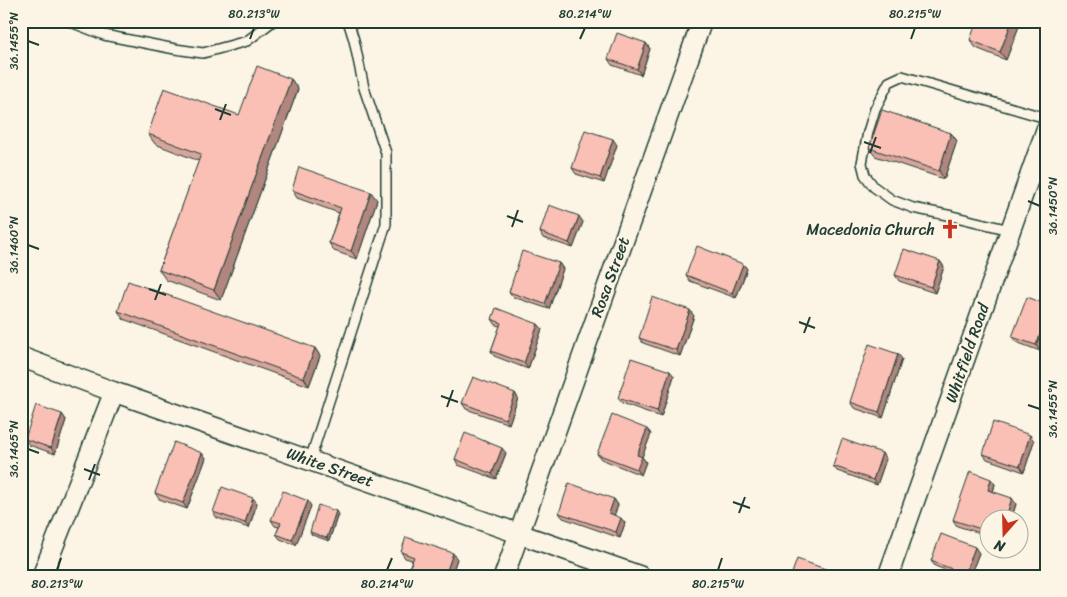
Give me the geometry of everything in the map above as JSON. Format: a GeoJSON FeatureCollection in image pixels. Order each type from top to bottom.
{"type":"FeatureCollection","features":[{"type":"Feature","properties":{"kind":"street","name":"Rosa Street"},"geometry":{"type":"LineString","coordinates":[[504,576],[518,532],[702,21]]}},
{"type":"Feature","properties":{"kind":"street","name":"Whitfield Road"},"geometry":{"type":"LineString","coordinates":[[888,576],[1046,130]]}},
{"type":"Feature","properties":{"kind":"street","name":"White Street"},"geometry":{"type":"LineString","coordinates":[[21,357],[114,392],[640,576]]}},
{"type":"Feature","properties":{"kind":"street"},"geometry":{"type":"LineString","coordinates":[[42,576],[114,392]]}},
{"type":"Feature","properties":{"kind":"lane"},"geometry":{"type":"LineString","coordinates":[[68,21],[104,35],[202,53],[247,40],[273,21]]}},
{"type":"Feature","properties":{"kind":"lane"},"geometry":{"type":"LineString","coordinates":[[310,460],[386,224],[386,153],[364,88],[348,21]]}},
{"type":"Feature","properties":{"kind":"lane"},"geometry":{"type":"LineString","coordinates":[[1010,230],[913,208],[892,200],[874,187],[865,175],[862,163],[875,108],[889,82],[902,76],[1046,118]]}},
{"type":"Feature","properties":{"kind":"building"},"geometry":{"type":"Polygon","coordinates":[[[977,21],[1012,21],[1000,52],[970,40],[977,21]]]}},
{"type":"Feature","properties":{"kind":"building"},"geometry":{"type":"Polygon","coordinates":[[[617,33],[646,43],[637,69],[608,59],[617,33]]]}},
{"type":"Feature","properties":{"kind":"building"},"geometry":{"type":"Polygon","coordinates":[[[257,66],[291,79],[214,290],[159,270],[201,154],[148,134],[164,88],[239,115],[257,66]]]}},
{"type":"Feature","properties":{"kind":"building"},"geometry":{"type":"Polygon","coordinates":[[[882,110],[951,133],[939,171],[869,148],[882,110]]]}},
{"type":"Feature","properties":{"kind":"building"},"geometry":{"type":"Polygon","coordinates":[[[585,130],[613,139],[600,178],[572,168],[585,130]]]}},
{"type":"Feature","properties":{"kind":"building"},"geometry":{"type":"Polygon","coordinates":[[[299,167],[371,192],[351,251],[329,243],[341,208],[292,190],[299,167]]]}},
{"type":"Feature","properties":{"kind":"building"},"geometry":{"type":"Polygon","coordinates":[[[549,205],[579,216],[569,243],[540,232],[549,205]]]}},
{"type":"Feature","properties":{"kind":"building"},"geometry":{"type":"Polygon","coordinates":[[[1046,238],[1046,261],[1039,259],[1046,238]]]}},
{"type":"Feature","properties":{"kind":"building"},"geometry":{"type":"Polygon","coordinates":[[[697,246],[743,264],[732,293],[686,275],[697,246]]]}},
{"type":"Feature","properties":{"kind":"building"},"geometry":{"type":"Polygon","coordinates":[[[904,249],[940,261],[931,287],[895,275],[904,249]]]}},
{"type":"Feature","properties":{"kind":"building"},"geometry":{"type":"Polygon","coordinates":[[[522,251],[559,263],[545,304],[509,292],[522,251]]]}},
{"type":"Feature","properties":{"kind":"building"},"geometry":{"type":"Polygon","coordinates":[[[128,281],[315,348],[304,378],[118,311],[128,281]]]}},
{"type":"Feature","properties":{"kind":"building"},"geometry":{"type":"Polygon","coordinates":[[[652,297],[690,310],[676,350],[639,338],[652,297]]]}},
{"type":"Feature","properties":{"kind":"building"},"geometry":{"type":"Polygon","coordinates":[[[1027,297],[1046,304],[1046,334],[1041,332],[1036,345],[1012,337],[1027,297]]]}},
{"type":"Feature","properties":{"kind":"building"},"geometry":{"type":"Polygon","coordinates":[[[496,308],[538,324],[524,363],[491,351],[501,323],[492,319],[496,308]]]}},
{"type":"Feature","properties":{"kind":"building"},"geometry":{"type":"Polygon","coordinates":[[[869,344],[898,354],[879,412],[850,402],[869,344]]]}},
{"type":"Feature","properties":{"kind":"building"},"geometry":{"type":"Polygon","coordinates":[[[631,358],[670,371],[657,411],[618,398],[631,358]]]}},
{"type":"Feature","properties":{"kind":"building"},"geometry":{"type":"Polygon","coordinates":[[[473,377],[515,393],[505,419],[462,403],[473,377]]]}},
{"type":"Feature","properties":{"kind":"building"},"geometry":{"type":"Polygon","coordinates":[[[36,405],[62,414],[51,448],[25,439],[36,405]]]}},
{"type":"Feature","properties":{"kind":"building"},"geometry":{"type":"Polygon","coordinates":[[[612,415],[647,429],[637,455],[642,457],[637,469],[597,454],[612,415]]]}},
{"type":"Feature","properties":{"kind":"building"},"geometry":{"type":"Polygon","coordinates":[[[993,422],[1030,435],[1020,466],[983,454],[993,422]]]}},
{"type":"Feature","properties":{"kind":"building"},"geometry":{"type":"Polygon","coordinates":[[[465,433],[502,448],[492,474],[455,459],[465,433]]]}},
{"type":"Feature","properties":{"kind":"building"},"geometry":{"type":"Polygon","coordinates":[[[842,439],[882,453],[873,480],[833,466],[842,439]]]}},
{"type":"Feature","properties":{"kind":"building"},"geometry":{"type":"Polygon","coordinates":[[[174,442],[202,453],[183,503],[155,493],[174,442]]]}},
{"type":"Feature","properties":{"kind":"building"},"geometry":{"type":"Polygon","coordinates":[[[970,471],[991,479],[988,490],[1012,498],[1008,510],[980,510],[980,529],[953,520],[970,471]]]}},
{"type":"Feature","properties":{"kind":"building"},"geometry":{"type":"Polygon","coordinates":[[[569,483],[614,499],[609,513],[621,518],[616,532],[559,513],[569,483]]]}},
{"type":"Feature","properties":{"kind":"building"},"geometry":{"type":"Polygon","coordinates":[[[222,487],[253,498],[245,523],[213,512],[222,487]]]}},
{"type":"Feature","properties":{"kind":"building"},"geometry":{"type":"Polygon","coordinates":[[[283,491],[308,501],[292,540],[276,534],[281,523],[271,520],[283,491]]]}},
{"type":"Feature","properties":{"kind":"building"},"geometry":{"type":"Polygon","coordinates":[[[318,505],[336,511],[327,538],[310,532],[318,505]]]}},
{"type":"Feature","properties":{"kind":"building"},"geometry":{"type":"Polygon","coordinates":[[[941,534],[975,547],[965,574],[931,561],[941,534]]]}},
{"type":"Feature","properties":{"kind":"building"},"geometry":{"type":"Polygon","coordinates":[[[406,537],[453,553],[445,576],[422,576],[408,571],[414,557],[401,552],[406,537]]]}},
{"type":"Feature","properties":{"kind":"building"},"geometry":{"type":"Polygon","coordinates":[[[797,559],[840,574],[839,576],[791,576],[797,559]]]}},
{"type":"Feature","properties":{"kind":"place","name":"Macedonia Church"},"geometry":{"type":"Point","coordinates":[950,229]}}]}
